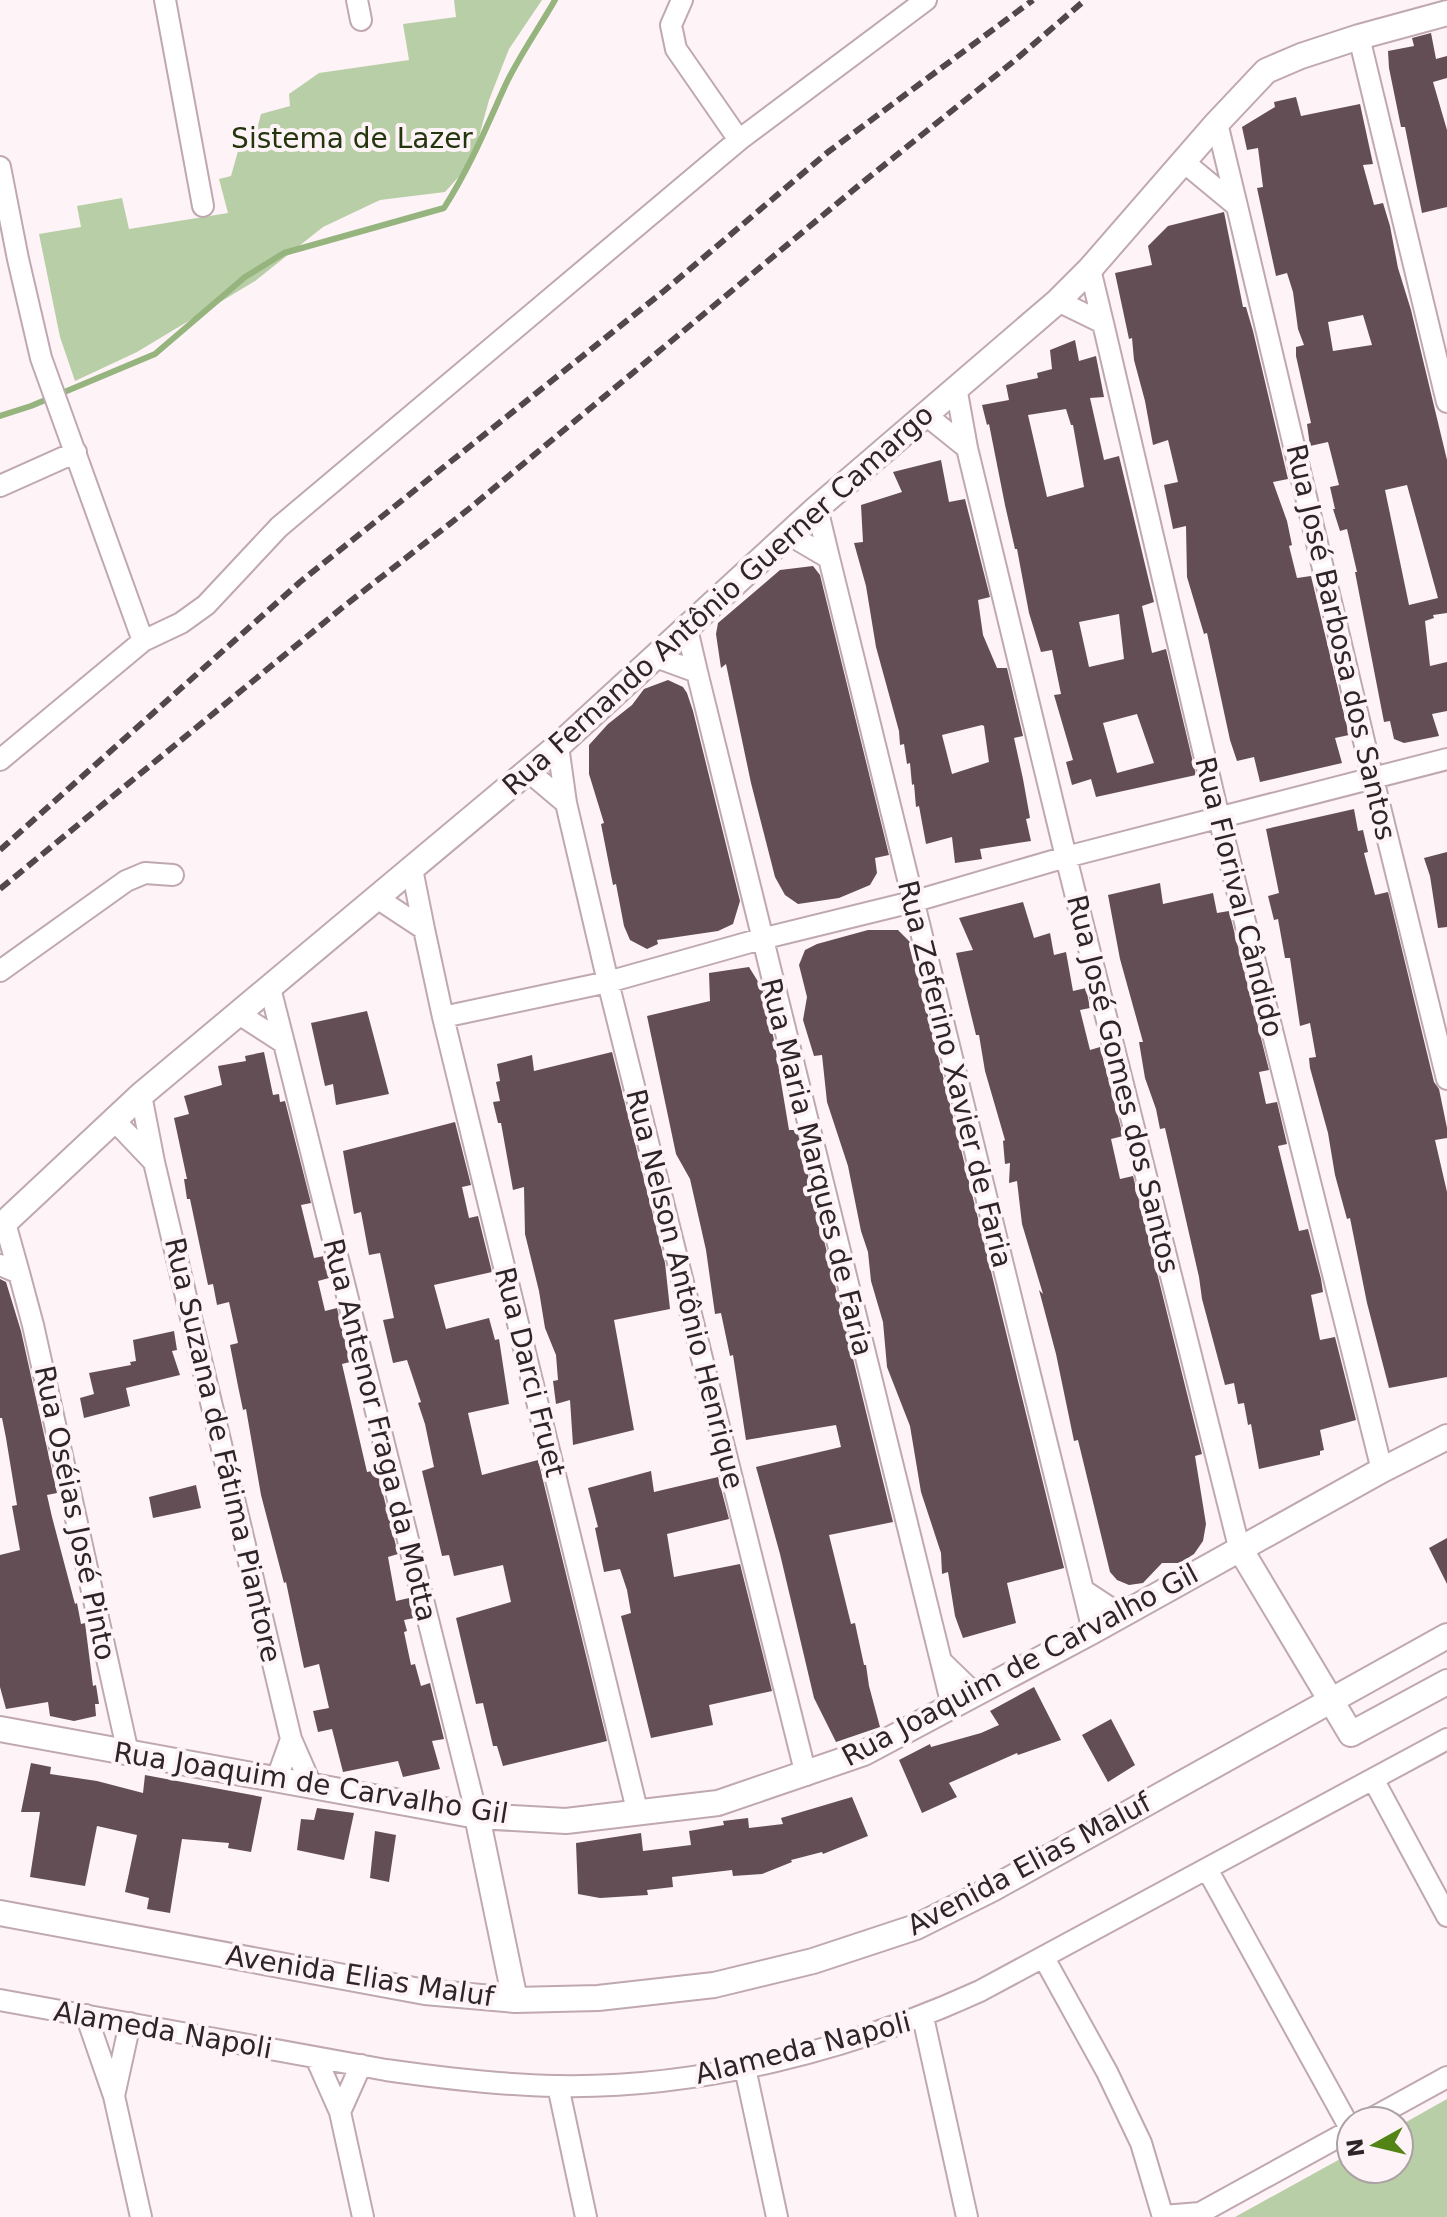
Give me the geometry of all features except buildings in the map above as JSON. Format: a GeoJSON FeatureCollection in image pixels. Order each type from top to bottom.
{"type":"FeatureCollection","features":[{"type":"Feature","properties":{"kind":"street"},"geometry":{"type":"LineString","coordinates":[[165,0],[203,206]]}},
{"type":"Feature","properties":{"kind":"street"},"geometry":{"type":"LineString","coordinates":[[682,0],[671,25],[676,49],[739,140]]}},
{"type":"Feature","properties":{"kind":"street"},"geometry":{"type":"LineString","coordinates":[[0,760],[143,641],[181,623],[206,605],[279,527],[739,140],[926,0]]}},
{"type":"Feature","properties":{"kind":"street","name":"Rua Fernando Antônio Guerner Camargo"},"geometry":{"type":"LineString","coordinates":[[3,1225],[113,1119],[558,746],[817,508],[1058,301],[1266,71],[1359,37],[1447,13]]}},
{"type":"Feature","properties":{"kind":"street"},"geometry":{"type":"LineString","coordinates":[[1359,37],[1447,402]]}},
{"type":"Feature","properties":{"kind":"street","name":"Rua José Barbosa dos Santos"},"geometry":{"type":"LineString","coordinates":[[1217,123],[1447,1079]]}},
{"type":"Feature","properties":{"kind":"street"},"geometry":{"type":"LineString","coordinates":[[1185,163],[1237,206]]}},
{"type":"Feature","properties":{"kind":"street"},"geometry":{"type":"LineString","coordinates":[[0,167],[18,259],[48,377],[143,641]]}},
{"type":"Feature","properties":{"kind":"street","name":"Rua Florival Cândido"},"geometry":{"type":"LineString","coordinates":[[1090,269],[1219,818],[1382,1470]]}},
{"type":"Feature","properties":{"kind":"street"},"geometry":{"type":"LineString","coordinates":[[1058,301],[1103,323]]}},
{"type":"Feature","properties":{"kind":"street","name":"Rua José Gomes dos Santos"},"geometry":{"type":"LineString","coordinates":[[956,387],[967,448],[1066,857],[1239,1547],[1329,1701]]}},
{"type":"Feature","properties":{"kind":"street"},"geometry":{"type":"LineString","coordinates":[[926,415],[967,448]]}},
{"type":"Feature","properties":{"kind":"street"},"geometry":{"type":"LineString","coordinates":[[0,486],[76,452]]}},
{"type":"Feature","properties":{"kind":"street","name":"Rua Zeferino Xavier de Faria"},"geometry":{"type":"LineString","coordinates":[[817,508],[1093,1631]]}},
{"type":"Feature","properties":{"kind":"street"},"geometry":{"type":"LineString","coordinates":[[788,534],[829,558]]}},
{"type":"Feature","properties":{"kind":"street","name":"Rua Maria Marques de Faria"},"geometry":{"type":"LineString","coordinates":[[687,629],[952,1706]]}},
{"type":"Feature","properties":{"kind":"street"},"geometry":{"type":"LineString","coordinates":[[656,657],[697,672]]}},
{"type":"Feature","properties":{"kind":"street","name":"Rua Nelson Antônio Henrique"},"geometry":{"type":"LineString","coordinates":[[558,746],[566,803],[608,982],[806,1775]]}},
{"type":"Feature","properties":{"kind":"street"},"geometry":{"type":"LineString","coordinates":[[443,1017],[608,982],[761,939],[912,902],[1066,857],[1447,759]]}},
{"type":"Feature","properties":{"kind":"street"},"geometry":{"type":"LineString","coordinates":[[528,771],[566,803]]}},
{"type":"Feature","properties":{"kind":"street","name":"Rua Darci Fruet"},"geometry":{"type":"LineString","coordinates":[[412,869],[443,1017],[638,1814]]}},
{"type":"Feature","properties":{"kind":"street"},"geometry":{"type":"LineString","coordinates":[[0,971],[126,881],[145,873],[173,875]]}},
{"type":"Feature","properties":{"kind":"street"},"geometry":{"type":"LineString","coordinates":[[377,898],[424,929]]}},
{"type":"Feature","properties":{"kind":"street","name":"Rua Antenor Fraga da Motta"},"geometry":{"type":"LineString","coordinates":[[270,988],[477,1816]]}},
{"type":"Feature","properties":{"kind":"street"},"geometry":{"type":"LineString","coordinates":[[239,1014],[284,1043]]}},
{"type":"Feature","properties":{"kind":"street","name":"Rua Suzana de Fátima Piantore"},"geometry":{"type":"LineString","coordinates":[[141,1095],[154,1162],[291,1739],[312,1787]]}},
{"type":"Feature","properties":{"kind":"street"},"geometry":{"type":"LineString","coordinates":[[113,1119],[154,1162]]}},
{"type":"Feature","properties":{"kind":"street","name":"Rua Oséias José Pinto"},"geometry":{"type":"LineString","coordinates":[[3,1225],[10,1269],[37,1340],[128,1753]]}},
{"type":"Feature","properties":{"kind":"street","name":"Rua Joaquim de Carvalho Gil"},"geometry":{"type":"LineString","coordinates":[[0,1729],[477,1816],[566,1821],[718,1803],[864,1753],[1093,1631],[1239,1547],[1447,1437]]}},
{"type":"Feature","properties":{"kind":"street"},"geometry":{"type":"LineString","coordinates":[[1083,1590],[1121,1615]]}},
{"type":"Feature","properties":{"kind":"street","name":"Avenida Elias Maluf"},"geometry":{"type":"LineString","coordinates":[[0,1913],[425,1992],[515,2000],[598,1998],[714,1985],[813,1961],[916,1927],[992,1889],[1447,1636]]}},
{"type":"Feature","properties":{"kind":"street"},"geometry":{"type":"LineString","coordinates":[[941,1661],[975,1694]]}},
{"type":"Feature","properties":{"kind":"street"},"geometry":{"type":"LineString","coordinates":[[1329,1701],[1351,1734],[1447,1682]]}},
{"type":"Feature","properties":{"kind":"street"},"geometry":{"type":"LineString","coordinates":[[276,1781],[291,1739]]}},
{"type":"Feature","properties":{"kind":"street","name":"Alameda Napoli"},"geometry":{"type":"LineString","coordinates":[[0,2000],[448,2079],[558,2086],[688,2077],[745,2068],[839,2044],[923,2017],[1044,1958],[1447,1739]]}},
{"type":"Feature","properties":{"kind":"street"},"geometry":{"type":"LineString","coordinates":[[1373,1779],[1447,1916]]}},
{"type":"Feature","properties":{"kind":"street"},"geometry":{"type":"LineString","coordinates":[[477,1816],[515,2000]]}},
{"type":"Feature","properties":{"kind":"street"},"geometry":{"type":"LineString","coordinates":[[1207,1869],[1337,2105]]}},
{"type":"Feature","properties":{"kind":"street"},"geometry":{"type":"LineString","coordinates":[[1044,1958],[1107,2072],[1141,2143],[1163,2217],[1198,2215],[1335,2139]]}},
{"type":"Feature","properties":{"kind":"street"},"geometry":{"type":"LineString","coordinates":[[86,2015],[114,2096],[141,2217]]}},
{"type":"Feature","properties":{"kind":"street"},"geometry":{"type":"LineString","coordinates":[[923,2017],[967,2217]]}},
{"type":"Feature","properties":{"kind":"street"},"geometry":{"type":"LineString","coordinates":[[114,2096],[130,2023]]}},
{"type":"Feature","properties":{"kind":"street"},"geometry":{"type":"LineString","coordinates":[[316,2058],[340,2112],[363,2217]]}},
{"type":"Feature","properties":{"kind":"street"},"geometry":{"type":"LineString","coordinates":[[340,2112],[361,2065]]}},
{"type":"Feature","properties":{"kind":"street"},"geometry":{"type":"LineString","coordinates":[[745,2068],[777,2217]]}},
{"type":"Feature","properties":{"kind":"street"},"geometry":{"type":"LineString","coordinates":[[1396,2105],[1447,2077]]}},
{"type":"Feature","properties":{"kind":"street"},"geometry":{"type":"LineString","coordinates":[[558,2086],[586,2217]]}},
{"type":"Feature","properties":{"kind":"green space","name":"Sistema de Lazer"},"geometry":{"type":"Polygon","coordinates":[[[454,0],[542,0],[509,49],[489,100],[472,162],[445,192],[380,200],[323,227],[255,281],[137,352],[75,381],[60,337],[39,234],[81,227],[77,206],[122,198],[129,229],[228,213],[219,179],[231,176],[238,151],[256,133],[261,114],[290,106],[289,94],[319,73],[409,60],[403,24],[456,17],[454,0]]]}},
{"type":"Feature","properties":{"kind":"green space"},"geometry":{"type":"Polygon","coordinates":[[[1447,2099],[1447,2217],[1235,2217],[1335,2162],[1335,2185],[1415,2185],[1415,2117],[1447,2099]]]}},
{"type":"Feature","properties":{"kind":"waterway"},"geometry":{"type":"LineString","coordinates":[[0,416],[155,354],[245,277],[284,253],[444,208],[511,75],[555,0]]}},
{"type":"Feature","properties":{"kind":"railway"},"geometry":{"type":"LineString","coordinates":[[0,850],[300,582],[664,291],[828,152],[1033,0]]}},
{"type":"Feature","properties":{"kind":"railway"},"geometry":{"type":"LineString","coordinates":[[0,889],[343,607],[470,508],[1085,0]]}}]}
